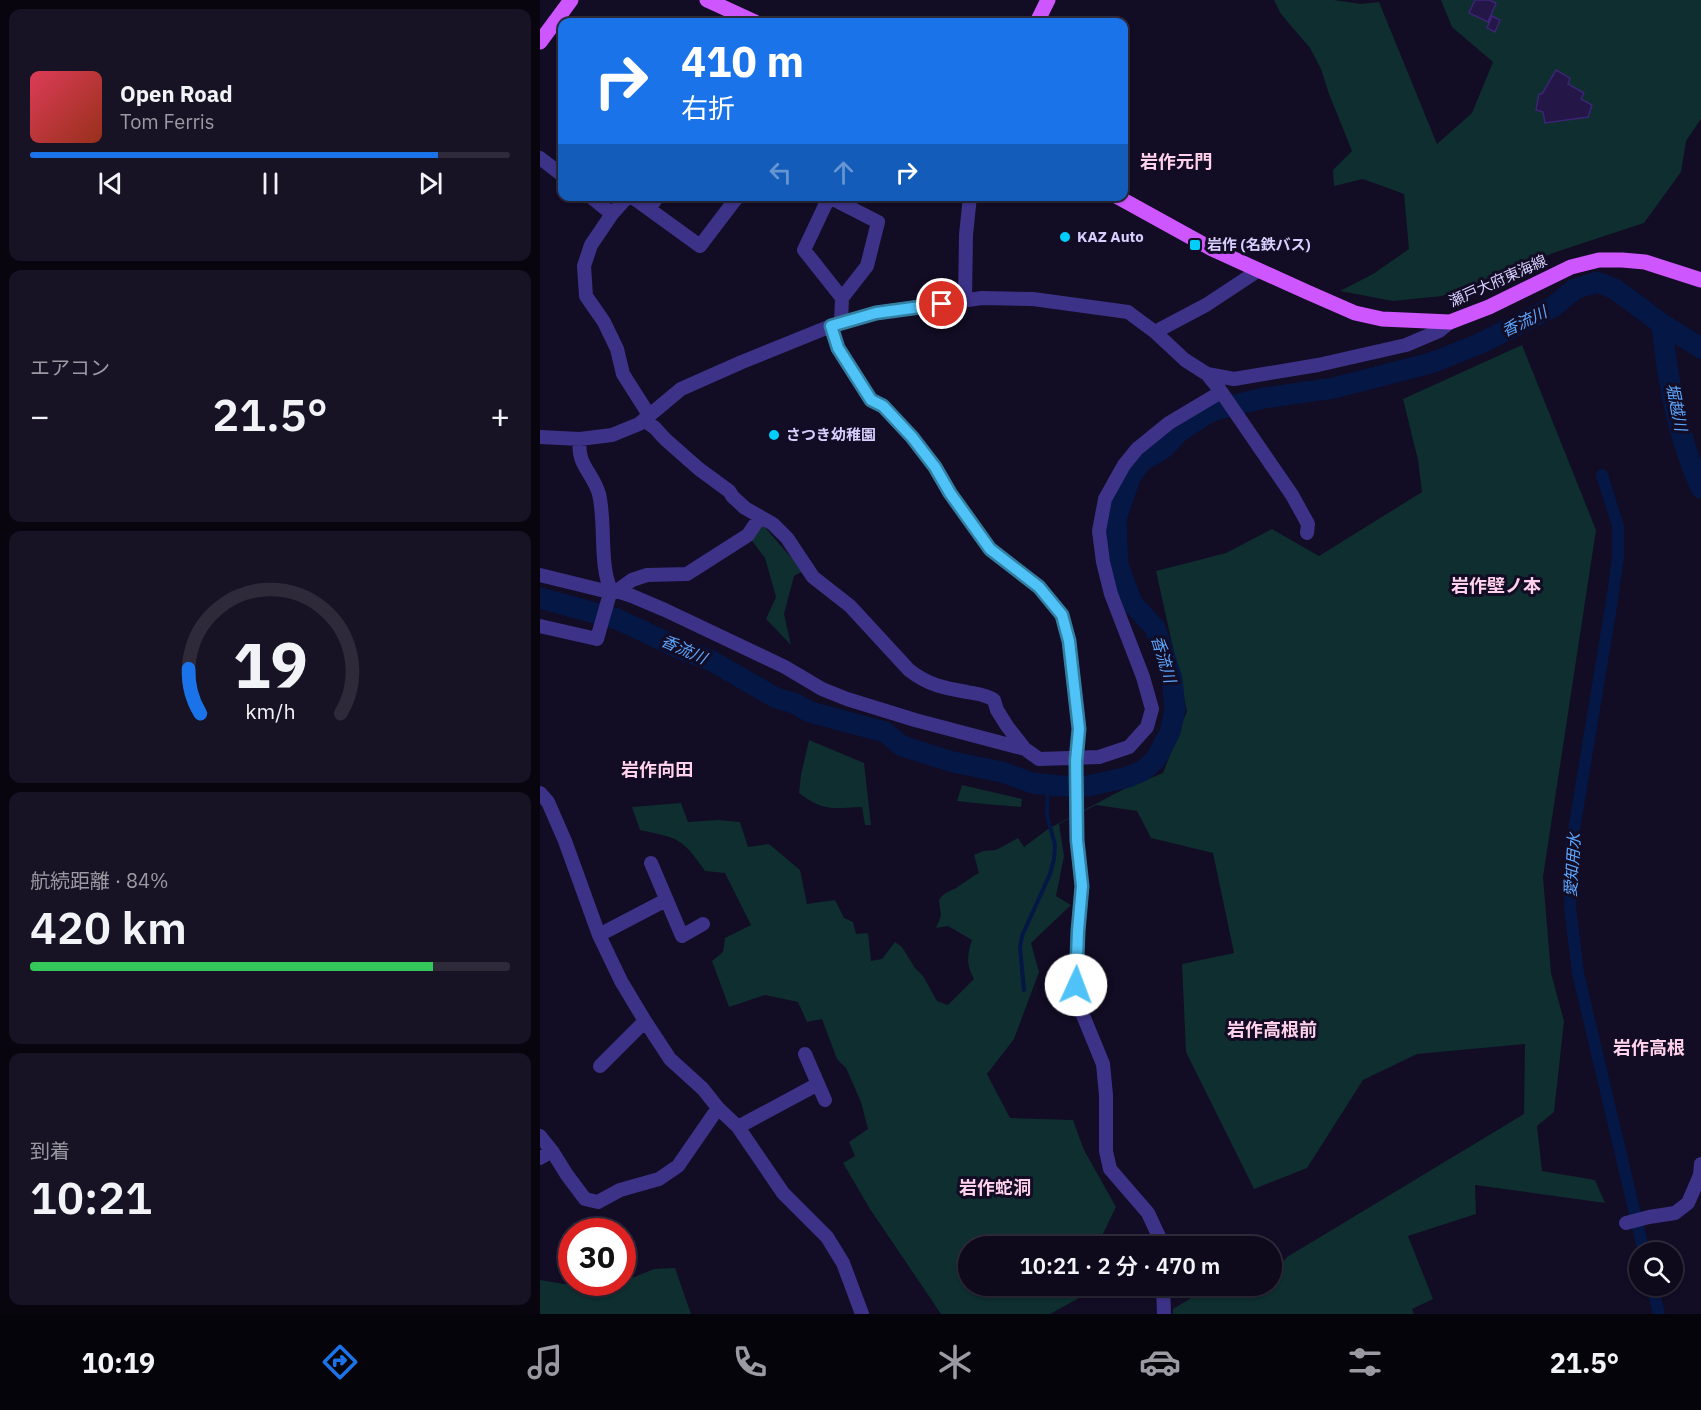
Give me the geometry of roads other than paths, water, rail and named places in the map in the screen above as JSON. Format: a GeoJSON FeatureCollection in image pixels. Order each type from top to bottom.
{"type":"FeatureCollection","features":[{"type":"Feature","properties":{"kind":"main road"},"geometry":{"type":"LineString","coordinates":[[540,42],[571,0]]}},
{"type":"Feature","properties":{"kind":"main road"},"geometry":{"type":"LineString","coordinates":[[706,0],[746,18]]}},
{"type":"Feature","properties":{"kind":"main road"},"geometry":{"type":"LineString","coordinates":[[1039,18],[1048,0]]}},
{"type":"Feature","properties":{"kind":"main road","name":"瀬戸大府東海線"},"geometry":{"type":"LineString","coordinates":[[1125,201],[1212,249],[1355,313],[1382,319],[1450,322],[1489,307],[1571,267],[1599,260],[1645,262],[1701,280]]}},
{"type":"Feature","properties":{"kind":"street"},"geometry":{"type":"LineString","coordinates":[[540,158],[558,172]]}},
{"type":"Feature","properties":{"kind":"street"},"geometry":{"type":"LineString","coordinates":[[596,201],[612,214]]}},
{"type":"Feature","properties":{"kind":"street"},"geometry":{"type":"LineString","coordinates":[[625,201],[612,214],[591,245],[584,266],[586,296],[604,322],[617,349],[623,374],[655,428],[699,469],[729,491],[744,508],[773,524],[787,538],[813,577],[850,606],[891,651],[920,678],[939,687],[984,694],[994,700],[1007,726],[1025,749],[1039,759],[1099,757],[1129,747],[1147,728],[1152,709],[1102,562],[1099,531],[1105,499],[1124,465],[1137,449],[1169,423],[1221,392]]}},
{"type":"Feature","properties":{"kind":"street"},"geometry":{"type":"LineString","coordinates":[[637,201],[699,246],[734,201]]}},
{"type":"Feature","properties":{"kind":"street"},"geometry":{"type":"LineString","coordinates":[[649,209],[655,201]]}},
{"type":"Feature","properties":{"kind":"street"},"geometry":{"type":"LineString","coordinates":[[827,201],[804,250],[842,298]]}},
{"type":"Feature","properties":{"kind":"street"},"geometry":{"type":"LineString","coordinates":[[837,201],[878,222],[867,266],[842,298],[836,325],[838,348],[871,400],[883,406],[912,437],[935,467],[950,493],[990,549],[1039,587],[1062,615],[1069,641],[1079,729],[1076,803],[1082,886],[1076,985],[1080,1008],[1103,1064],[1106,1095],[1106,1151],[1110,1169],[1148,1213],[1158,1236]]}},
{"type":"Feature","properties":{"kind":"street"},"geometry":{"type":"LineString","coordinates":[[965,300],[966,235],[969,201]]}},
{"type":"Feature","properties":{"kind":"street"},"geometry":{"type":"LineString","coordinates":[[1155,332],[1206,305],[1259,270]]}},
{"type":"Feature","properties":{"kind":"street"},"geometry":{"type":"LineString","coordinates":[[540,437],[580,439],[612,435],[639,424],[681,389],[836,325],[876,313],[965,300],[1033,299],[1128,312],[1155,332],[1185,360],[1207,374],[1292,495],[1308,524],[1307,532]]}},
{"type":"Feature","properties":{"kind":"street"},"geometry":{"type":"LineString","coordinates":[[1207,374],[1234,379],[1318,365],[1406,345],[1439,331],[1450,322]]}},
{"type":"Feature","properties":{"kind":"street"},"geometry":{"type":"LineString","coordinates":[[580,439],[578,451],[598,492],[603,524],[606,580],[614,591]]}},
{"type":"Feature","properties":{"kind":"street"},"geometry":{"type":"LineString","coordinates":[[540,626],[597,639],[614,591],[632,580],[647,575],[687,574],[748,535],[760,517]]}},
{"type":"Feature","properties":{"kind":"street"},"geometry":{"type":"LineString","coordinates":[[540,575],[614,591],[665,610],[847,699],[915,720],[1025,749]]}},
{"type":"Feature","properties":{"kind":"street"},"geometry":{"type":"LineString","coordinates":[[540,793],[548,802],[565,841],[599,935],[621,981],[645,1021],[670,1059],[703,1089],[718,1108],[738,1127],[783,1193],[827,1237],[843,1263],[862,1314]]}},
{"type":"Feature","properties":{"kind":"street"},"geometry":{"type":"LineString","coordinates":[[651,863],[682,936],[703,924]]}},
{"type":"Feature","properties":{"kind":"street"},"geometry":{"type":"LineString","coordinates":[[599,935],[666,900]]}},
{"type":"Feature","properties":{"kind":"street"},"geometry":{"type":"LineString","coordinates":[[600,1066],[645,1021]]}},
{"type":"Feature","properties":{"kind":"street"},"geometry":{"type":"LineString","coordinates":[[805,1054],[825,1100]]}},
{"type":"Feature","properties":{"kind":"street"},"geometry":{"type":"LineString","coordinates":[[738,1127],[818,1084]]}},
{"type":"Feature","properties":{"kind":"street"},"geometry":{"type":"LineString","coordinates":[[540,1136],[546,1154],[567,1175],[585,1199],[598,1202],[620,1190],[659,1179],[678,1166],[718,1108]]}},
{"type":"Feature","properties":{"kind":"street"},"geometry":{"type":"LineString","coordinates":[[1626,1223],[1675,1213],[1688,1203],[1700,1175],[1701,1164]]}},
{"type":"Feature","properties":{"kind":"street"},"geometry":{"type":"LineString","coordinates":[[1163,1296],[1164,1314]]}},
{"type":"Feature","properties":{"kind":"waterway","name":"香流川"},"geometry":{"type":"LineString","coordinates":[[540,598],[617,619],[712,661],[776,698],[794,703],[810,712],[885,732],[902,746],[953,762],[1002,772],[1032,783],[1088,786],[1128,777],[1142,771],[1157,757],[1170,732],[1175,710],[1172,679],[1155,628],[1132,603],[1118,565],[1116,519],[1131,475],[1142,461],[1164,448],[1179,432],[1218,409],[1264,398],[1334,388],[1431,363],[1479,344],[1553,307],[1575,289],[1597,282],[1615,289],[1662,324],[1701,348]]}},
{"type":"Feature","properties":{"kind":"waterway","name":"堀越川"},"geometry":{"type":"LineString","coordinates":[[1662,324],[1675,408],[1686,449],[1701,488]]}},
{"type":"Feature","properties":{"kind":"waterway","name":"愛知用水"},"geometry":{"type":"LineString","coordinates":[[1602,475],[1618,526],[1618,557],[1571,848],[1570,907],[1578,973],[1642,1242]]}},
{"type":"Feature","properties":{"kind":"waterway"},"geometry":{"type":"LineString","coordinates":[[1024,990],[1020,947],[1022,936],[1050,874],[1054,859],[1055,845],[1047,815],[1048,785]]}},
{"type":"Feature","properties":{"kind":"waterway","name":"愛知用水"},"geometry":{"type":"LineString","coordinates":[[1654,1296],[1659,1314]]}},
{"type":"Feature","properties":{"kind":"place","name":"KAZ Auto"},"geometry":{"type":"Point","coordinates":[1065,237]}},
{"type":"Feature","properties":{"kind":"place","name":"岩作 (名鉄バス)"},"geometry":{"type":"Point","coordinates":[1195,245]}},
{"type":"Feature","properties":{"kind":"place","name":"さつき幼稚園"},"geometry":{"type":"Point","coordinates":[774,435]}},
{"type":"Feature","properties":{"kind":"district","name":"岩作元門"},"geometry":{"type":"Point","coordinates":[1176,162]}},
{"type":"Feature","properties":{"kind":"district","name":"岩作壁ノ本"},"geometry":{"type":"Point","coordinates":[1496,586]}},
{"type":"Feature","properties":{"kind":"district","name":"岩作向田"},"geometry":{"type":"Point","coordinates":[657,770]}},
{"type":"Feature","properties":{"kind":"district","name":"岩作高根前"},"geometry":{"type":"Point","coordinates":[1272,1030]}},
{"type":"Feature","properties":{"kind":"district","name":"岩作高根"},"geometry":{"type":"Point","coordinates":[1649,1048]}},
{"type":"Feature","properties":{"kind":"district","name":"岩作蛇洞"},"geometry":{"type":"Point","coordinates":[995,1188]}}]}
